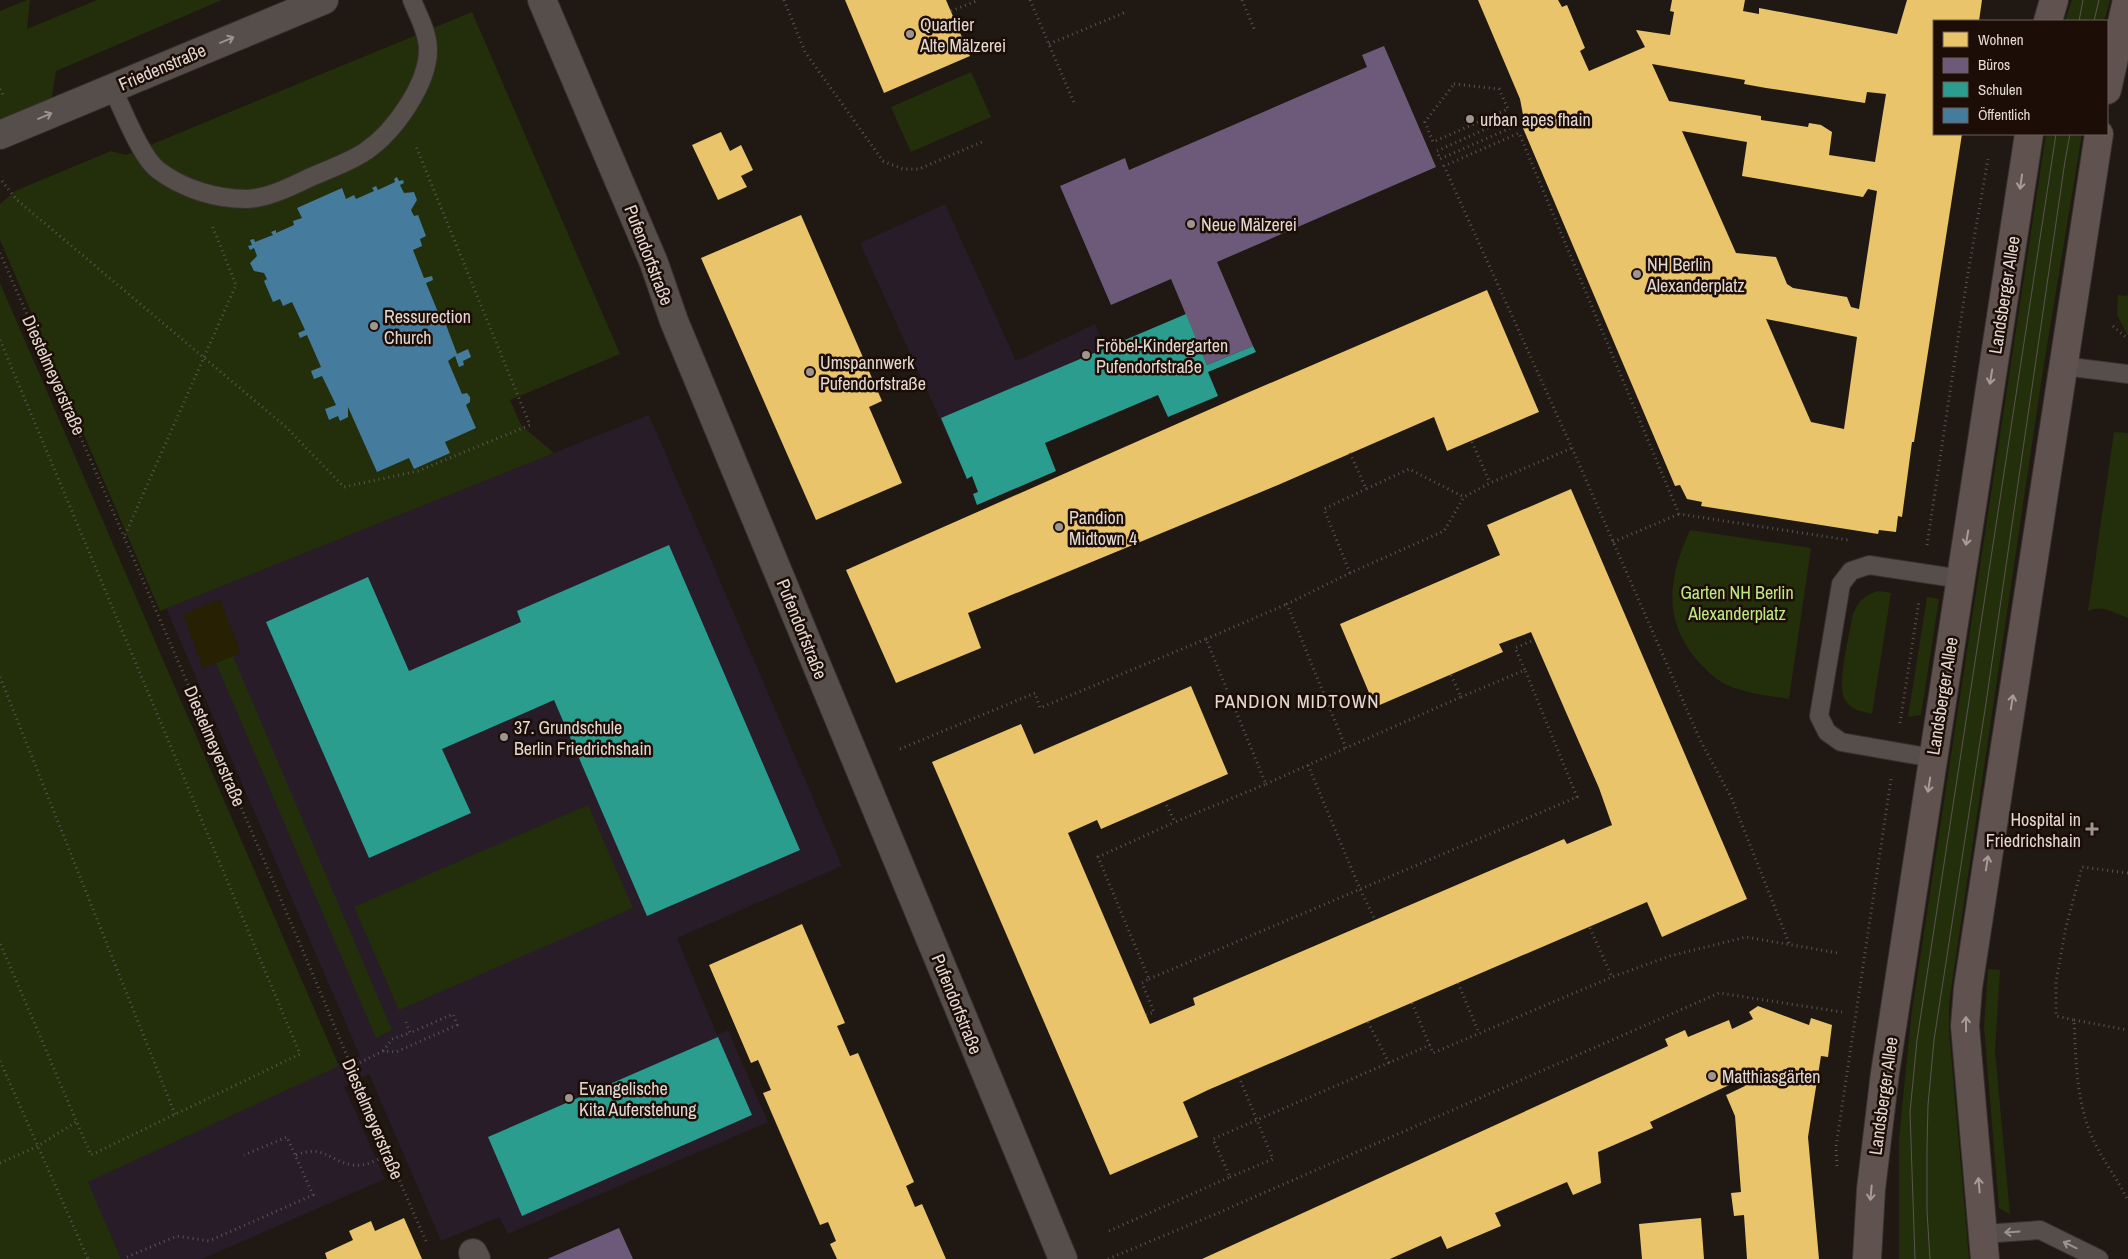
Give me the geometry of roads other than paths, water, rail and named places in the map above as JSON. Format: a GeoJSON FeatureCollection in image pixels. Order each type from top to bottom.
{"type":"FeatureCollection","features":[{"type":"Feature","properties":{"kind":"main road"},"geometry":{"type":"LineString","coordinates":[[2048,20],[2054,0]]}},
{"type":"Feature","properties":{"kind":"main road"},"geometry":{"type":"LineString","coordinates":[[2108,86],[2127,0]]}},
{"type":"Feature","properties":{"kind":"main road","name":"Landsberger Allee"},"geometry":{"type":"LineString","coordinates":[[1867,1259],[1871,1189],[1879,1117],[2029,135]]}},
{"type":"Feature","properties":{"kind":"main road"},"geometry":{"type":"LineString","coordinates":[[1984,1246],[1965,1026],[1968,988],[2099,135]]}},
{"type":"Feature","properties":{"kind":"street","name":"Friedenstraße"},"geometry":{"type":"LineString","coordinates":[[0,135],[324,0]]}},
{"type":"Feature","properties":{"kind":"street","name":"Pufendorfstraße"},"geometry":{"type":"LineString","coordinates":[[542,0],[654,263],[674,321],[1063,1259]]}},
{"type":"Feature","properties":{"kind":"lane"},"geometry":{"type":"LineString","coordinates":[[112,88],[144,152],[157,169],[180,184],[218,197],[249,199],[283,191],[366,151],[392,126],[402,112],[419,85],[425,71],[428,50],[424,29],[412,0]]}},
{"type":"Feature","properties":{"kind":"lane"},"geometry":{"type":"LineString","coordinates":[[2063,366],[2128,374]]}},
{"type":"Feature","properties":{"kind":"lane"},"geometry":{"type":"LineString","coordinates":[[1933,758],[1841,742],[1827,732],[1819,716],[1841,584],[1851,571],[1869,565],[1961,579]]}},
{"type":"Feature","properties":{"kind":"lane"},"geometry":{"type":"LineString","coordinates":[[1984,1246],[2040,1230],[2099,1259]]}},
{"type":"Feature","properties":{"kind":"tram line"},"geometry":{"type":"LineString","coordinates":[[2079,20],[2083,0]]}},
{"type":"Feature","properties":{"kind":"tram line"},"geometry":{"type":"LineString","coordinates":[[2094,20],[2099,0]]}},
{"type":"Feature","properties":{"kind":"tram line"},"geometry":{"type":"LineString","coordinates":[[1915,1259],[1910,1112],[1917,1040],[2056,135]]}},
{"type":"Feature","properties":{"kind":"tram line"},"geometry":{"type":"LineString","coordinates":[[1930,1259],[1927,1211],[1927,1147],[1928,1105],[1934,1040],[2070,135]]}},
{"type":"Feature","properties":{"kind":"place","name":"Quartier Alte Mälzerei"},"geometry":{"type":"Point","coordinates":[910,34]}},
{"type":"Feature","properties":{"kind":"place","name":"urban apes fhain"},"geometry":{"type":"Point","coordinates":[1470,119]}},
{"type":"Feature","properties":{"kind":"place","name":"Neue Mälzerei"},"geometry":{"type":"Point","coordinates":[1191,224]}},
{"type":"Feature","properties":{"kind":"place","name":"NH Berlin Alexanderplatz"},"geometry":{"type":"Point","coordinates":[1637,274]}},
{"type":"Feature","properties":{"kind":"place","name":"Ressurection Church"},"geometry":{"type":"Point","coordinates":[374,326]}},
{"type":"Feature","properties":{"kind":"place","name":"Fröbel-Kindergarten Pufendorfstraße"},"geometry":{"type":"Point","coordinates":[1086,355]}},
{"type":"Feature","properties":{"kind":"place","name":"Umspannwerk Pufendorfstraße"},"geometry":{"type":"Point","coordinates":[810,372]}},
{"type":"Feature","properties":{"kind":"place","name":"Pandion Midtown 4"},"geometry":{"type":"Point","coordinates":[1059,527]}},
{"type":"Feature","properties":{"kind":"place","name":"37. Grundschule Berlin Friedrichshain"},"geometry":{"type":"Point","coordinates":[504,737]}},
{"type":"Feature","properties":{"kind":"place","name":"Hospital in Friedrichshain"},"geometry":{"type":"Point","coordinates":[2092,829]}},
{"type":"Feature","properties":{"kind":"place","name":"Matthiasgärten"},"geometry":{"type":"Point","coordinates":[1712,1076]}},
{"type":"Feature","properties":{"kind":"place","name":"Evangelische Kita Auferstehung"},"geometry":{"type":"Point","coordinates":[569,1098]}},
{"type":"Feature","properties":{"kind":"district","name":"PANDION MIDTOWN"},"geometry":{"type":"Point","coordinates":[1297,701]}},
{"type":"Feature","properties":{"kind":"park label","name":"Garten NH Berlin Alexanderplatz"},"geometry":{"type":"Point","coordinates":[1737,602]}}]}
